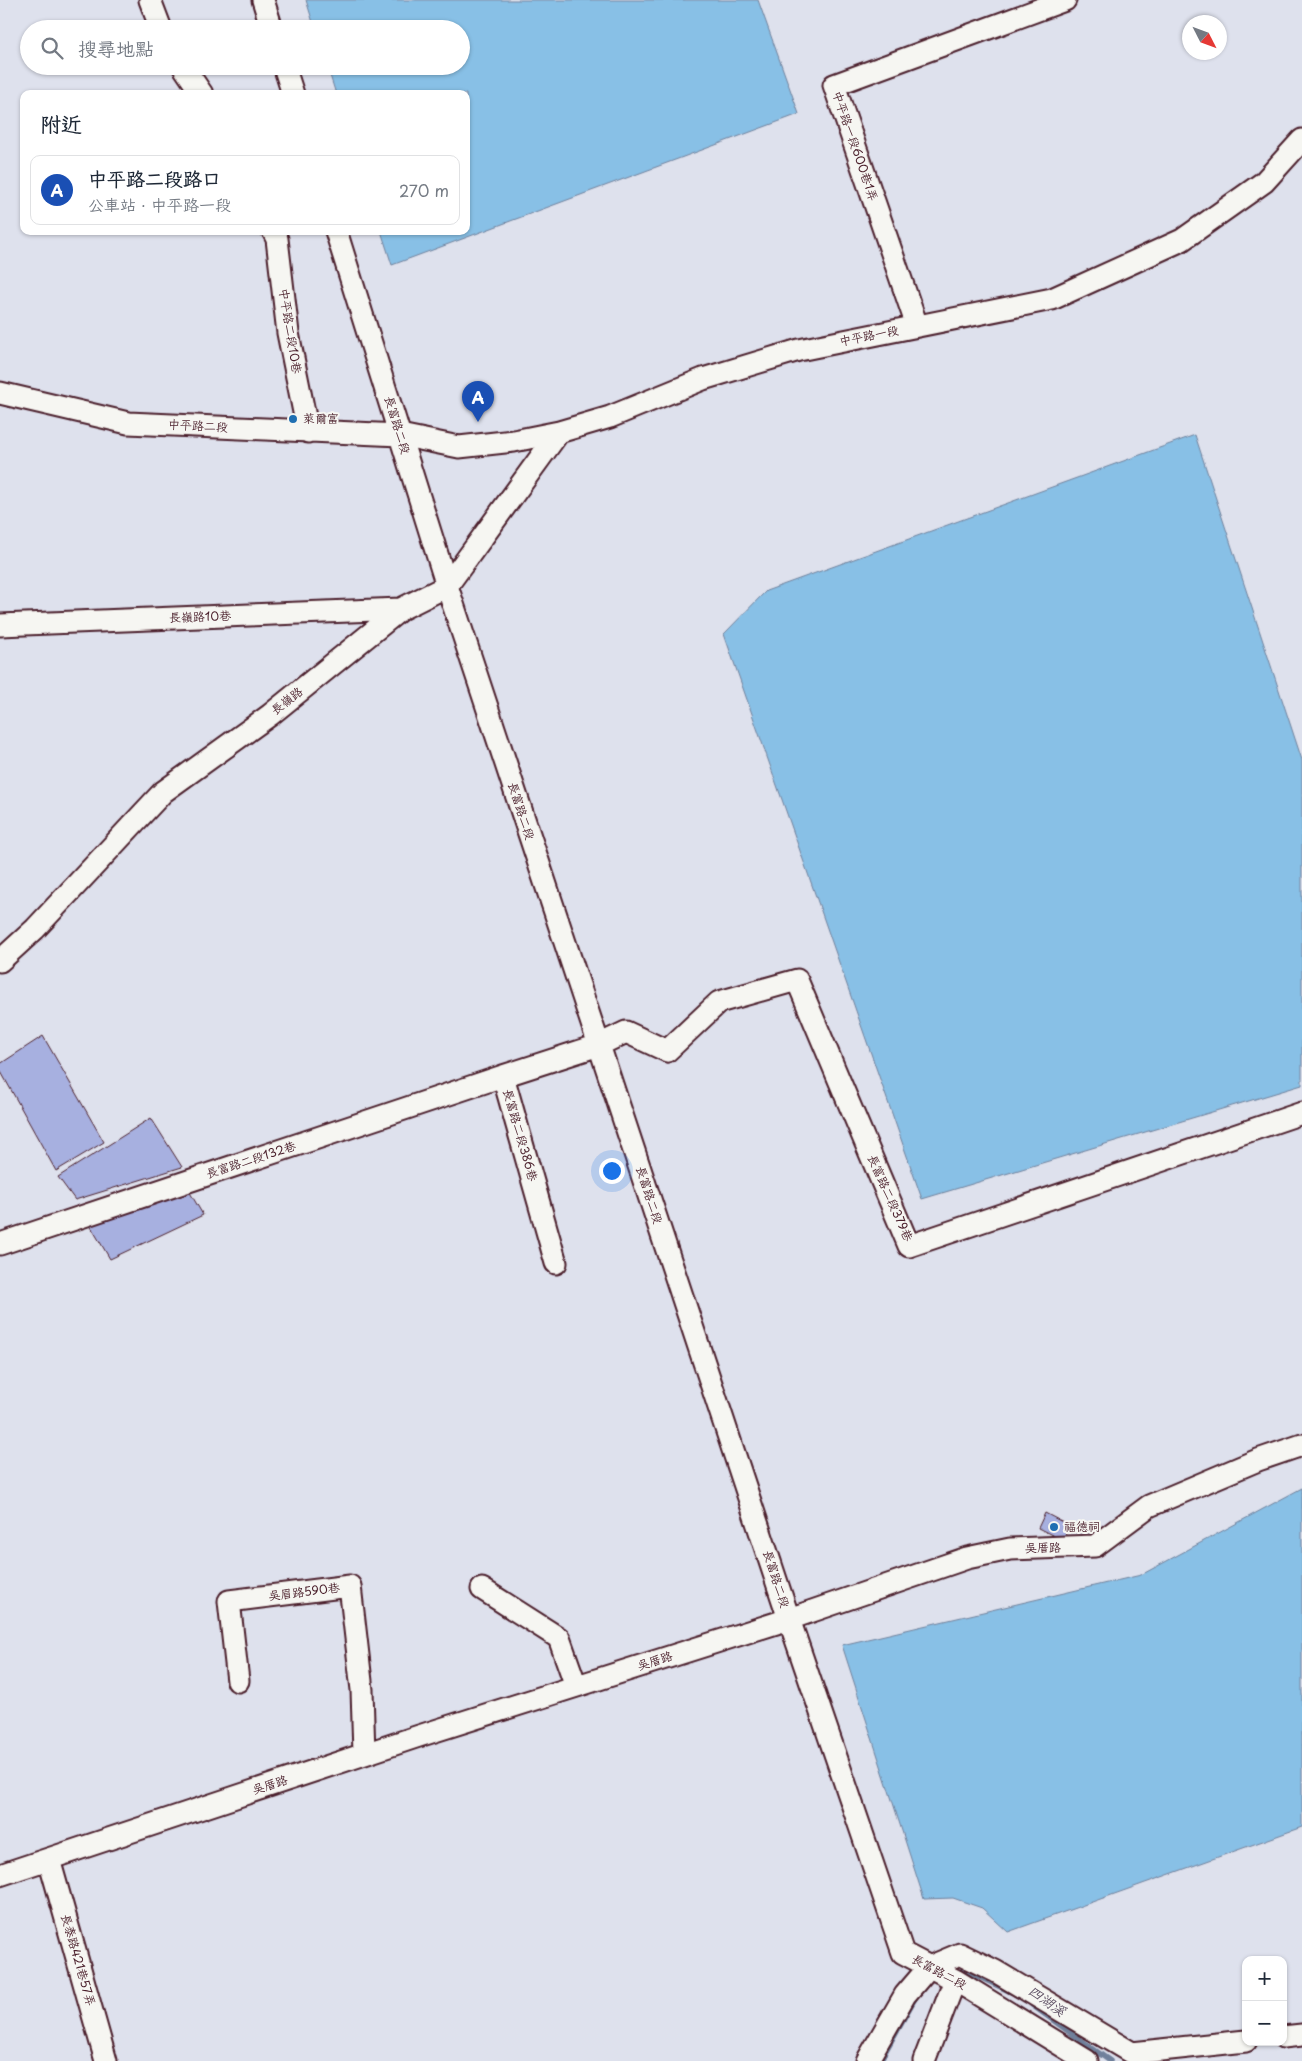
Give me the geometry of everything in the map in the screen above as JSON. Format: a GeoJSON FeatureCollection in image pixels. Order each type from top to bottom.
{"type":"FeatureCollection","features":[{"type":"Feature","properties":{"kind":"street"},"geometry":{"type":"LineString","coordinates":[[150,0],[158,20]]}},
{"type":"Feature","properties":{"kind":"street"},"geometry":{"type":"LineString","coordinates":[[263,0],[269,20]]}},
{"type":"Feature","properties":{"kind":"street","name":"中平路一段600巷1弄"},"geometry":{"type":"LineString","coordinates":[[917,326],[834,85],[1065,0]]}},
{"type":"Feature","properties":{"kind":"street"},"geometry":{"type":"LineString","coordinates":[[189,75],[199,90]]}},
{"type":"Feature","properties":{"kind":"street"},"geometry":{"type":"LineString","coordinates":[[287,75],[292,90]]}},
{"type":"Feature","properties":{"kind":"street","name":"中平路一段"},"geometry":{"type":"LineString","coordinates":[[400,435],[459,447],[514,441],[559,432],[610,416],[703,379],[798,350],[1052,299],[1182,240],[1264,182],[1302,140]]}},
{"type":"Feature","properties":{"kind":"street","name":"中平路二段10巷"},"geometry":{"type":"LineString","coordinates":[[275,235],[277,240],[288,333],[308,432]]}},
{"type":"Feature","properties":{"kind":"street","name":"長富路二段"},"geometry":{"type":"LineString","coordinates":[[337,235],[447,586],[789,1619],[903,1953],[955,1980],[1087,2061]]}},
{"type":"Feature","properties":{"kind":"street","name":"中平路二段"},"geometry":{"type":"LineString","coordinates":[[0,393],[128,423],[400,435]]}},
{"type":"Feature","properties":{"kind":"street","name":"長嶺路"},"geometry":{"type":"LineString","coordinates":[[0,961],[35,929],[164,792],[270,715],[401,609],[447,586],[559,432]]}},
{"type":"Feature","properties":{"kind":"street","name":"長嶺路10巷"},"geometry":{"type":"LineString","coordinates":[[0,625],[401,609]]}},
{"type":"Feature","properties":{"kind":"street","name":"長富路二段379巷"},"geometry":{"type":"LineString","coordinates":[[599,1045],[626,1032],[667,1051],[719,1002],[797,980],[909,1246],[1302,1113]]}},
{"type":"Feature","properties":{"kind":"street","name":"長富路二段386巷"},"geometry":{"type":"LineString","coordinates":[[556,1263],[503,1076],[599,1045]]}},
{"type":"Feature","properties":{"kind":"street","name":"長富路二段132巷"},"geometry":{"type":"LineString","coordinates":[[0,1244],[503,1076]]}},
{"type":"Feature","properties":{"kind":"street","name":"吳厝路"},"geometry":{"type":"LineString","coordinates":[[0,1875],[364,1754],[789,1619],[967,1558],[1010,1549],[1095,1546],[1149,1506],[1258,1460],[1302,1445]]}},
{"type":"Feature","properties":{"kind":"street","name":"吳眉路590巷"},"geometry":{"type":"LineString","coordinates":[[238,1681],[229,1601],[350,1586],[362,1690],[364,1754]]}},
{"type":"Feature","properties":{"kind":"street"},"geometry":{"type":"LineString","coordinates":[[482,1589],[559,1638],[576,1686]]}},
{"type":"Feature","properties":{"kind":"street","name":"長泰路421巷57弄"},"geometry":{"type":"LineString","coordinates":[[49,1859],[106,2061]]}},
{"type":"Feature","properties":{"kind":"street"},"geometry":{"type":"LineString","coordinates":[[868,2061],[905,1995],[929,1967],[960,1954],[995,1971],[1132,2054],[1242,2041]]}},
{"type":"Feature","properties":{"kind":"street"},"geometry":{"type":"LineString","coordinates":[[924,2061],[955,1980]]}},
{"type":"Feature","properties":{"kind":"street"},"geometry":{"type":"LineString","coordinates":[[1287,2037],[1302,2035]]}},
{"type":"Feature","properties":{"kind":"water"},"geometry":{"type":"Polygon","coordinates":[[[306,0],[758,0],[799,114],[392,265],[382,235],[470,235],[470,90],[335,90],[330,75],[470,75],[470,20],[312,20],[306,0]]]}},
{"type":"Feature","properties":{"kind":"water"},"geometry":{"type":"Polygon","coordinates":[[[1195,435],[1302,760],[1302,1085],[922,1199],[724,634],[766,591],[1195,435]]]}},
{"type":"Feature","properties":{"kind":"water"},"geometry":{"type":"Polygon","coordinates":[[[1302,1488],[1302,1827],[1008,1932],[982,1908],[953,1898],[924,1899],[842,1645],[1141,1575],[1302,1488]]]}},
{"type":"Feature","properties":{"kind":"building"},"geometry":{"type":"Polygon","coordinates":[[[43,1036],[104,1142],[56,1171],[0,1070],[0,1064],[43,1036]]]}},
{"type":"Feature","properties":{"kind":"building"},"geometry":{"type":"Polygon","coordinates":[[[151,1118],[182,1167],[75,1200],[58,1177],[151,1118]]]}},
{"type":"Feature","properties":{"kind":"building"},"geometry":{"type":"Polygon","coordinates":[[[188,1189],[203,1215],[110,1259],[87,1220],[188,1189]]]}},
{"type":"Feature","properties":{"kind":"building","name":"福德祠"},"geometry":{"type":"Polygon","coordinates":[[[1045,1513],[1070,1526],[1062,1540],[1038,1528],[1045,1513]]]}},
{"type":"Feature","properties":{"kind":"waterway","name":"四湖溪"},"geometry":{"type":"LineString","coordinates":[[963,1969],[1011,1992]]}},
{"type":"Feature","properties":{"kind":"waterway","name":"四湖溪"},"geometry":{"type":"LineString","coordinates":[[880,2061],[918,1993]]}},
{"type":"Feature","properties":{"kind":"waterway","name":"四湖溪"},"geometry":{"type":"LineString","coordinates":[[1032,2005],[1110,2061]]}},
{"type":"Feature","properties":{"kind":"place","name":"萊爾富"},"geometry":{"type":"Point","coordinates":[293,419]}},
{"type":"Feature","properties":{"kind":"place","name":"中平路二段路口"},"geometry":{"type":"Point","coordinates":[478,422]}},
{"type":"Feature","properties":{"kind":"place","name":"福德祠"},"geometry":{"type":"Point","coordinates":[1054,1527]}}]}
